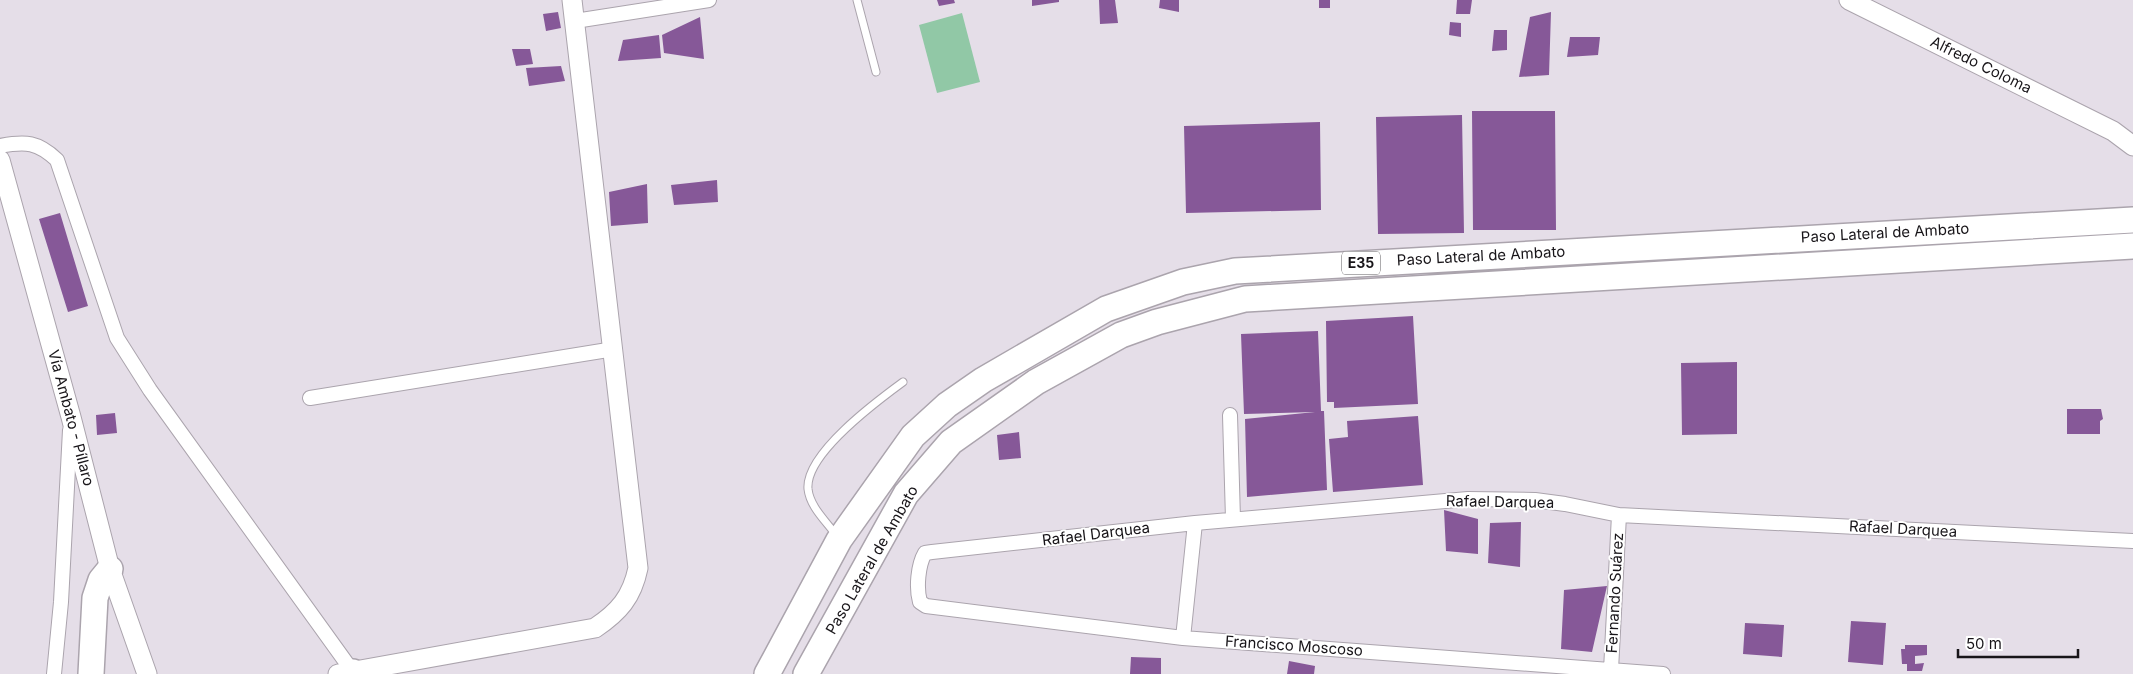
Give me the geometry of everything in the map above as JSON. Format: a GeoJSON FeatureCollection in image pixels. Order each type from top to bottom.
{"type":"FeatureCollection","features":[{"type":"Feature","properties":{"kind":"highway","name":"Paso Lateral de Ambato"},"geometry":{"type":"LineString","coordinates":[[766,674],[839,540],[913,436],[947,405],[983,380],[1106,309],[1182,282],[1235,271],[2133,220]]}},
{"type":"Feature","properties":{"kind":"highway"},"geometry":{"type":"LineString","coordinates":[[1711,243],[1712,272]]}},
{"type":"Feature","properties":{"kind":"highway","name":"Paso Lateral de Ambato"},"geometry":{"type":"LineString","coordinates":[[806,674],[906,494],[951,442],[1036,382],[1121,335],[1157,322],[1245,299],[2133,246]]}},
{"type":"Feature","properties":{"kind":"highway"},"geometry":{"type":"LineString","coordinates":[[91,674],[95,598],[101,580],[110,570]]}},
{"type":"Feature","properties":{"kind":"street"},"geometry":{"type":"LineString","coordinates":[[0,146],[32,143],[46,150],[57,160],[117,338],[150,390],[349,673],[595,628],[611,617],[626,600],[634,585],[638,568],[572,0]]}},
{"type":"Feature","properties":{"kind":"street"},"geometry":{"type":"LineString","coordinates":[[575,21],[709,0]]}},
{"type":"Feature","properties":{"kind":"street","name":"Alfredo Coloma"},"geometry":{"type":"LineString","coordinates":[[1849,0],[2113,131],[2133,146]]}},
{"type":"Feature","properties":{"kind":"street","name":"Vía Ambato - Píllaro"},"geometry":{"type":"LineString","coordinates":[[0,160],[71,417],[110,570],[148,674]]}},
{"type":"Feature","properties":{"kind":"street"},"geometry":{"type":"LineString","coordinates":[[310,398],[614,349]]}},
{"type":"Feature","properties":{"kind":"street"},"geometry":{"type":"LineString","coordinates":[[1230,415],[1233,520]]}},
{"type":"Feature","properties":{"kind":"street"},"geometry":{"type":"LineString","coordinates":[[54,674],[71,417]]}},
{"type":"Feature","properties":{"kind":"street","name":"Rafael Darquea"},"geometry":{"type":"LineString","coordinates":[[926,606],[920,602],[918,595],[921,560],[925,553],[1194,523],[1468,500],[1535,500],[1619,515],[2133,541]]}},
{"type":"Feature","properties":{"kind":"street","name":"Fernando Suárez"},"geometry":{"type":"LineString","coordinates":[[1611,670],[1619,515]]}},
{"type":"Feature","properties":{"kind":"street"},"geometry":{"type":"LineString","coordinates":[[1183,638],[1194,523]]}},
{"type":"Feature","properties":{"kind":"street","name":"Francisco Moscoso"},"geometry":{"type":"LineString","coordinates":[[926,606],[1183,638],[1663,674]]}},
{"type":"Feature","properties":{"kind":"lane"},"geometry":{"type":"LineString","coordinates":[[857,0],[876,72]]}},
{"type":"Feature","properties":{"kind":"lane"},"geometry":{"type":"LineString","coordinates":[[839,540],[812,504],[808,488],[812,468],[838,435],[873,403],[903,382]]}},
{"type":"Feature","properties":{"kind":"green space"},"geometry":{"type":"Polygon","coordinates":[[[962,13],[980,82],[937,93],[919,25],[962,13]]]}},
{"type":"Feature","properties":{"kind":"building"},"geometry":{"type":"Polygon","coordinates":[[[937,0],[954,0],[955,3],[939,6],[937,0]]]}},
{"type":"Feature","properties":{"kind":"building"},"geometry":{"type":"Polygon","coordinates":[[[1032,0],[1059,0],[1059,2],[1032,6],[1032,0]]]}},
{"type":"Feature","properties":{"kind":"building"},"geometry":{"type":"Polygon","coordinates":[[[1099,0],[1115,0],[1118,23],[1100,24],[1099,0]]]}},
{"type":"Feature","properties":{"kind":"building"},"geometry":{"type":"Polygon","coordinates":[[[1160,0],[1179,0],[1179,12],[1159,8],[1160,0]]]}},
{"type":"Feature","properties":{"kind":"building"},"geometry":{"type":"Polygon","coordinates":[[[1319,0],[1330,0],[1330,8],[1319,8],[1319,0]]]}},
{"type":"Feature","properties":{"kind":"building"},"geometry":{"type":"Polygon","coordinates":[[[1457,0],[1472,0],[1470,14],[1456,14],[1457,0]]]}},
{"type":"Feature","properties":{"kind":"building"},"geometry":{"type":"Polygon","coordinates":[[[558,12],[561,28],[546,31],[543,14],[558,12]]]}},
{"type":"Feature","properties":{"kind":"building"},"geometry":{"type":"Polygon","coordinates":[[[1551,12],[1549,75],[1519,77],[1530,17],[1551,12]]]}},
{"type":"Feature","properties":{"kind":"building"},"geometry":{"type":"Polygon","coordinates":[[[700,17],[704,59],[664,53],[662,35],[700,17]]]}},
{"type":"Feature","properties":{"kind":"building"},"geometry":{"type":"Polygon","coordinates":[[[1450,22],[1461,23],[1461,37],[1449,35],[1450,22]]]}},
{"type":"Feature","properties":{"kind":"building"},"geometry":{"type":"Polygon","coordinates":[[[1494,30],[1507,30],[1507,50],[1492,51],[1494,30]]]}},
{"type":"Feature","properties":{"kind":"building"},"geometry":{"type":"Polygon","coordinates":[[[659,35],[661,58],[618,61],[623,40],[659,35]]]}},
{"type":"Feature","properties":{"kind":"building"},"geometry":{"type":"Polygon","coordinates":[[[1570,37],[1600,37],[1598,55],[1567,57],[1570,37]]]}},
{"type":"Feature","properties":{"kind":"building"},"geometry":{"type":"Polygon","coordinates":[[[512,49],[530,49],[533,64],[516,66],[512,49]]]}},
{"type":"Feature","properties":{"kind":"building"},"geometry":{"type":"Polygon","coordinates":[[[561,66],[565,81],[529,86],[526,68],[561,66]]]}},
{"type":"Feature","properties":{"kind":"building"},"geometry":{"type":"Polygon","coordinates":[[[1472,111],[1555,111],[1556,230],[1473,230],[1472,111]]]}},
{"type":"Feature","properties":{"kind":"building"},"geometry":{"type":"Polygon","coordinates":[[[1462,115],[1464,233],[1378,234],[1376,117],[1462,115]]]}},
{"type":"Feature","properties":{"kind":"building"},"geometry":{"type":"Polygon","coordinates":[[[1320,122],[1321,210],[1186,213],[1184,126],[1320,122]]]}},
{"type":"Feature","properties":{"kind":"building"},"geometry":{"type":"Polygon","coordinates":[[[717,180],[718,202],[674,205],[671,185],[717,180]]]}},
{"type":"Feature","properties":{"kind":"building"},"geometry":{"type":"Polygon","coordinates":[[[647,184],[648,223],[611,226],[609,192],[647,184]]]}},
{"type":"Feature","properties":{"kind":"building"},"geometry":{"type":"Polygon","coordinates":[[[60,213],[88,306],[68,312],[39,219],[60,213]]]}},
{"type":"Feature","properties":{"kind":"building"},"geometry":{"type":"Polygon","coordinates":[[[1413,316],[1418,404],[1334,408],[1334,402],[1327,402],[1326,321],[1413,316]]]}},
{"type":"Feature","properties":{"kind":"building"},"geometry":{"type":"Polygon","coordinates":[[[1318,331],[1321,411],[1324,411],[1327,490],[1247,497],[1245,419],[1315,412],[1244,414],[1241,334],[1318,331]]]}},
{"type":"Feature","properties":{"kind":"building"},"geometry":{"type":"Polygon","coordinates":[[[1737,362],[1737,434],[1682,435],[1681,363],[1737,362]]]}},
{"type":"Feature","properties":{"kind":"building"},"geometry":{"type":"Polygon","coordinates":[[[2067,409],[2101,409],[2103,419],[2100,421],[2100,434],[2067,434],[2067,409]]]}},
{"type":"Feature","properties":{"kind":"building"},"geometry":{"type":"Polygon","coordinates":[[[115,413],[117,433],[97,435],[96,415],[115,413]]]}},
{"type":"Feature","properties":{"kind":"building"},"geometry":{"type":"Polygon","coordinates":[[[1418,416],[1423,485],[1333,492],[1329,439],[1348,437],[1347,421],[1418,416]]]}},
{"type":"Feature","properties":{"kind":"building"},"geometry":{"type":"Polygon","coordinates":[[[1019,432],[1021,458],[999,460],[997,435],[1019,432]]]}},
{"type":"Feature","properties":{"kind":"building"},"geometry":{"type":"Polygon","coordinates":[[[1444,510],[1478,519],[1478,554],[1446,551],[1444,510]]]}},
{"type":"Feature","properties":{"kind":"building"},"geometry":{"type":"Polygon","coordinates":[[[1521,522],[1520,567],[1488,563],[1490,523],[1521,522]]]}},
{"type":"Feature","properties":{"kind":"building"},"geometry":{"type":"Polygon","coordinates":[[[1607,586],[1592,652],[1561,649],[1564,590],[1607,586]]]}},
{"type":"Feature","properties":{"kind":"building"},"geometry":{"type":"Polygon","coordinates":[[[1851,621],[1886,623],[1883,665],[1848,662],[1851,621]]]}},
{"type":"Feature","properties":{"kind":"building"},"geometry":{"type":"Polygon","coordinates":[[[1745,623],[1784,625],[1782,657],[1743,654],[1745,623]]]}},
{"type":"Feature","properties":{"kind":"building"},"geometry":{"type":"Polygon","coordinates":[[[1905,645],[1927,645],[1927,655],[1915,656],[1915,664],[1924,663],[1922,671],[1907,671],[1907,664],[1902,664],[1901,649],[1905,649],[1905,645]]]}},
{"type":"Feature","properties":{"kind":"building"},"geometry":{"type":"Polygon","coordinates":[[[1131,657],[1161,658],[1161,674],[1130,674],[1131,657]]]}},
{"type":"Feature","properties":{"kind":"building"},"geometry":{"type":"Polygon","coordinates":[[[1289,661],[1315,666],[1314,674],[1287,674],[1289,661]]]}}]}
